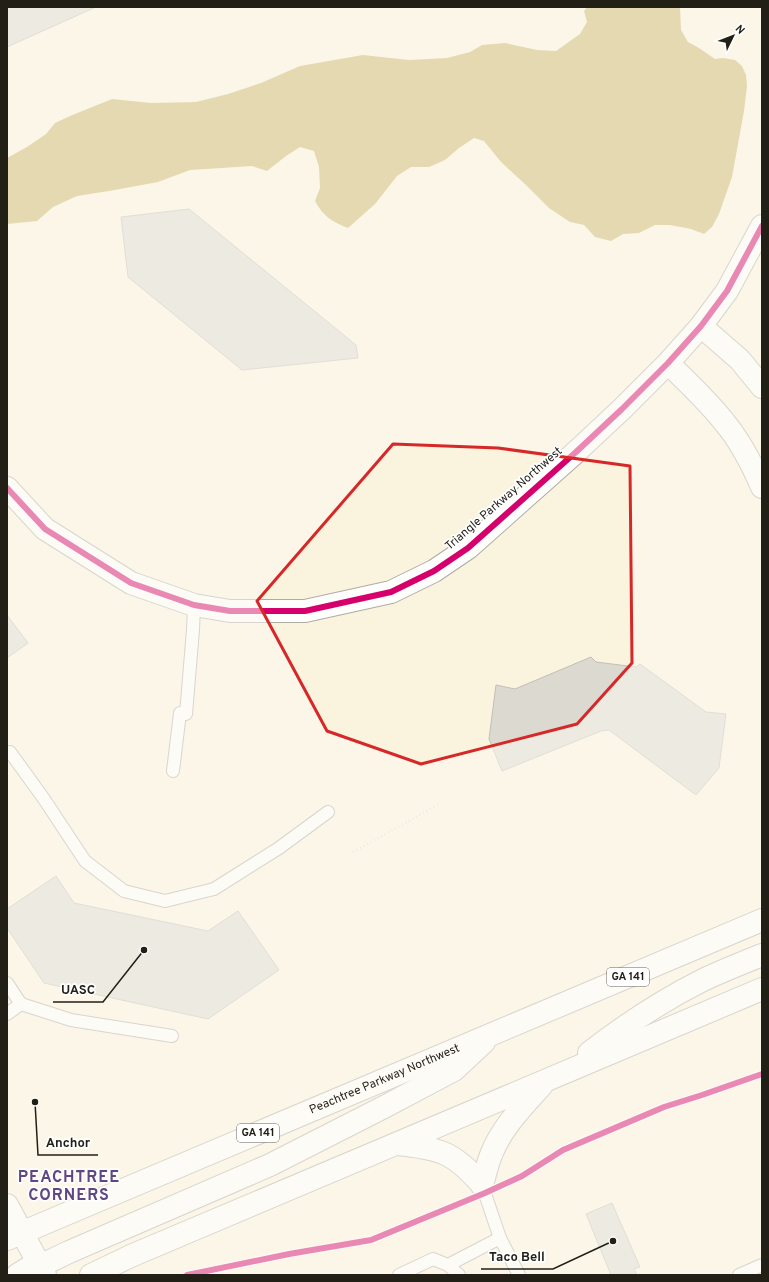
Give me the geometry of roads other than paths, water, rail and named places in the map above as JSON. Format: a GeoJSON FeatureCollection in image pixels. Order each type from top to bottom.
{"type":"FeatureCollection","features":[{"type":"Feature","properties":{"kind":"main road","name":"Triangle Parkway Northwest"},"geometry":{"type":"LineString","coordinates":[[7,488],[45,529],[131,583],[194,605],[230,611],[305,611],[391,592],[434,571],[468,548],[622,409],[668,363],[701,326],[727,291],[762,226]]}},
{"type":"Feature","properties":{"kind":"main road"},"geometry":{"type":"LineString","coordinates":[[701,326],[740,360],[762,387]]}},
{"type":"Feature","properties":{"kind":"main road"},"geometry":{"type":"LineString","coordinates":[[668,363],[725,423],[752,465],[762,487]]}},
{"type":"Feature","properties":{"kind":"main road","name":"Peachtree Parkway Northwest"},"geometry":{"type":"LineString","coordinates":[[14,1235],[762,920]]}},
{"type":"Feature","properties":{"kind":"main road"},"geometry":{"type":"LineString","coordinates":[[571,1070],[608,1038],[636,1019],[703,980],[762,955]]}},
{"type":"Feature","properties":{"kind":"main road"},"geometry":{"type":"LineString","coordinates":[[91,1275],[133,1255],[762,989]]}},
{"type":"Feature","properties":{"kind":"main road"},"geometry":{"type":"LineString","coordinates":[[17,1275],[41,1268],[69,1252],[270,1165],[454,1070],[493,1033]]}},
{"type":"Feature","properties":{"kind":"main road"},"geometry":{"type":"LineString","coordinates":[[482,1185],[491,1154],[501,1136],[523,1105],[547,1080]]}},
{"type":"Feature","properties":{"kind":"main road"},"geometry":{"type":"LineString","coordinates":[[396,1144],[441,1151],[458,1161],[472,1173],[482,1185]]}},
{"type":"Feature","properties":{"kind":"main road"},"geometry":{"type":"LineString","coordinates":[[7,1205],[14,1235],[41,1268]]}},
{"type":"Feature","properties":{"kind":"main road"},"geometry":{"type":"LineString","coordinates":[[120,1275],[133,1255]]}},
{"type":"Feature","properties":{"kind":"lane"},"geometry":{"type":"LineString","coordinates":[[173,771],[183,713],[193,630],[194,605]]}},
{"type":"Feature","properties":{"kind":"lane"},"geometry":{"type":"LineString","coordinates":[[10,752],[44,799],[85,862],[124,891],[165,901],[214,889],[279,848],[328,812]]}},
{"type":"Feature","properties":{"kind":"lane"},"geometry":{"type":"LineString","coordinates":[[7,983],[21,1004],[71,1020],[172,1036]]}},
{"type":"Feature","properties":{"kind":"lane"},"geometry":{"type":"LineString","coordinates":[[7,1014],[21,1004]]}},
{"type":"Feature","properties":{"kind":"lane"},"geometry":{"type":"LineString","coordinates":[[482,1185],[500,1238],[519,1275]]}},
{"type":"Feature","properties":{"kind":"lane"},"geometry":{"type":"LineString","coordinates":[[448,1265],[500,1238]]}},
{"type":"Feature","properties":{"kind":"lane"},"geometry":{"type":"LineString","coordinates":[[399,1275],[433,1259],[448,1265],[459,1275]]}},
{"type":"Feature","properties":{"kind":"lane"},"geometry":{"type":"LineString","coordinates":[[740,1275],[762,1265]]}},
{"type":"Feature","properties":{"kind":"place","name":"UASC"},"geometry":{"type":"Point","coordinates":[144,950]}},
{"type":"Feature","properties":{"kind":"place","name":"Anchor"},"geometry":{"type":"Point","coordinates":[35,1102]}},
{"type":"Feature","properties":{"kind":"place","name":"Taco Bell"},"geometry":{"type":"Point","coordinates":[613,1241]}},
{"type":"Feature","properties":{"kind":"district","name":"PEACHTREE CORNERS"},"geometry":{"type":"Point","coordinates":[69,1187]}}]}
